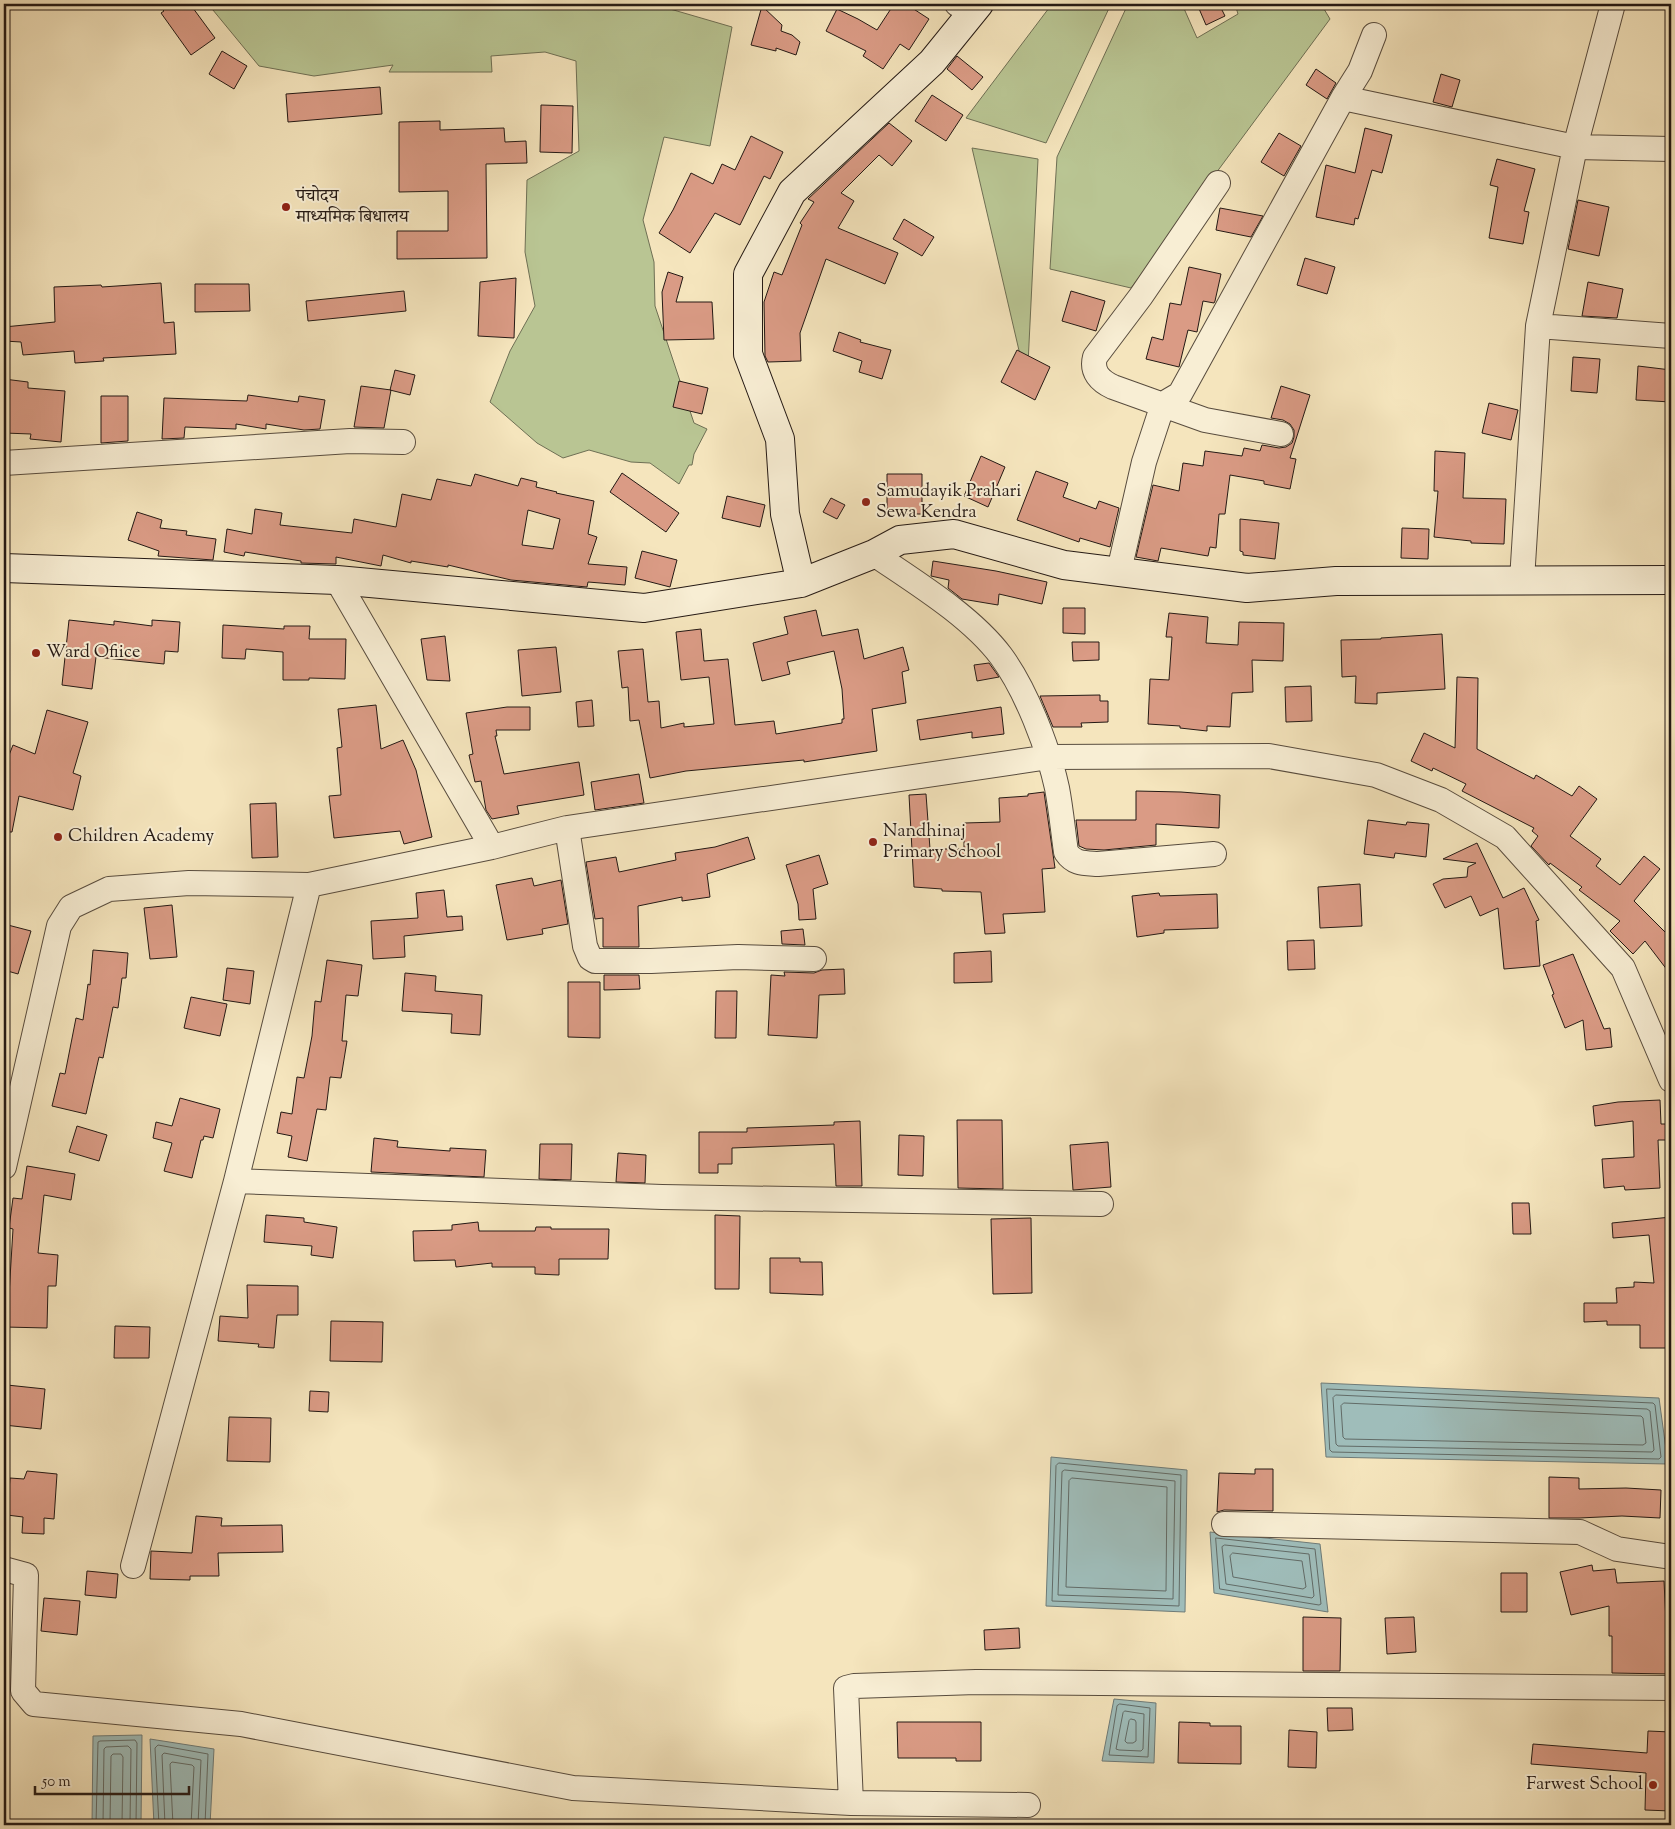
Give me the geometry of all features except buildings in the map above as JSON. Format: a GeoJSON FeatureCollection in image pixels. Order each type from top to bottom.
{"type":"FeatureCollection","features":[{"type":"Feature","properties":{"kind":"street"},"geometry":{"type":"LineString","coordinates":[[1522,580],[1538,326],[1575,147],[1613,4]]}},
{"type":"Feature","properties":{"kind":"street"},"geometry":{"type":"LineString","coordinates":[[801,583],[784,514],[780,439],[748,354],[748,274],[792,192],[932,62],[969,7]]}},
{"type":"Feature","properties":{"kind":"street"},"geometry":{"type":"LineString","coordinates":[[1120,571],[1144,462],[1163,404],[1180,394],[1343,98],[1360,71],[1374,35]]}},
{"type":"Feature","properties":{"kind":"street"},"geometry":{"type":"LineString","coordinates":[[1343,98],[1575,147],[1671,150]]}},
{"type":"Feature","properties":{"kind":"street"},"geometry":{"type":"LineString","coordinates":[[1218,184],[1141,296],[1095,357],[1093,364],[1096,374],[1102,382],[1205,420],[1280,434]]}},
{"type":"Feature","properties":{"kind":"street"},"geometry":{"type":"LineString","coordinates":[[1538,326],[1671,336]]}},
{"type":"Feature","properties":{"kind":"street"},"geometry":{"type":"LineString","coordinates":[[4,463],[350,440],[403,442]]}},
{"type":"Feature","properties":{"kind":"street"},"geometry":{"type":"LineString","coordinates":[[4,568],[336,580],[644,608],[801,583],[874,554],[900,540],[954,534],[1064,565],[1247,588],[1336,581],[1671,580]]}},
{"type":"Feature","properties":{"kind":"street"},"geometry":{"type":"LineString","coordinates":[[874,554],[930,591],[977,630],[1001,656],[1025,696],[1049,757],[1057,789],[1066,852],[1071,859],[1098,864],[1214,854]]}},
{"type":"Feature","properties":{"kind":"street"},"geometry":{"type":"LineString","coordinates":[[336,580],[492,847]]}},
{"type":"Feature","properties":{"kind":"street"},"geometry":{"type":"LineString","coordinates":[[4,1168],[60,926],[71,907],[109,888],[189,883],[309,886],[492,847],[567,828],[1049,757],[1269,756],[1376,775],[1441,800],[1505,837],[1623,968],[1671,1080]]}},
{"type":"Feature","properties":{"kind":"street"},"geometry":{"type":"LineString","coordinates":[[567,828],[585,946],[590,958],[595,961],[651,961],[738,957],[814,959]]}},
{"type":"Feature","properties":{"kind":"street"},"geometry":{"type":"LineString","coordinates":[[133,1566],[236,1181],[309,886]]}},
{"type":"Feature","properties":{"kind":"street"},"geometry":{"type":"LineString","coordinates":[[236,1181],[652,1197],[1101,1204]]}},
{"type":"Feature","properties":{"kind":"street"},"geometry":{"type":"LineString","coordinates":[[1224,1524],[1580,1532],[1617,1549],[1671,1557]]}},
{"type":"Feature","properties":{"kind":"street"},"geometry":{"type":"LineString","coordinates":[[4,1569],[26,1575],[23,1691],[34,1704],[241,1724],[573,1788],[851,1803],[1028,1805]]}},
{"type":"Feature","properties":{"kind":"street"},"geometry":{"type":"LineString","coordinates":[[851,1803],[845,1696],[846,1688],[854,1686],[996,1682],[1671,1688]]}},
{"type":"Feature","properties":{"kind":"green space"},"geometry":{"type":"Polygon","coordinates":[[[208,4],[653,4],[732,27],[710,146],[664,137],[643,220],[654,262],[655,306],[694,423],[707,429],[694,454],[692,465],[689,465],[679,484],[650,463],[631,462],[589,450],[563,458],[537,443],[490,402],[510,351],[535,306],[525,252],[527,180],[579,151],[576,61],[545,52],[491,56],[492,72],[389,72],[393,65],[314,76],[259,66],[208,4]]]}},
{"type":"Feature","properties":{"kind":"green space"},"geometry":{"type":"Polygon","coordinates":[[[1052,4],[1111,4],[1046,143],[966,118],[1052,4]]]}},
{"type":"Feature","properties":{"kind":"green space"},"geometry":{"type":"Polygon","coordinates":[[[1128,4],[1182,4],[1197,38],[1238,14],[1235,4],[1321,4],[1330,19],[1131,288],[1050,269],[1057,157],[1128,4]]]}},
{"type":"Feature","properties":{"kind":"green space"},"geometry":{"type":"Polygon","coordinates":[[[972,148],[1038,159],[1027,385],[972,148]]]}},
{"type":"Feature","properties":{"kind":"water"},"geometry":{"type":"Polygon","coordinates":[[[1321,1383],[1659,1398],[1668,1464],[1326,1457],[1321,1383]]]}},
{"type":"Feature","properties":{"kind":"water"},"geometry":{"type":"Polygon","coordinates":[[[1051,1457],[1187,1470],[1185,1612],[1046,1606],[1051,1457]]]}},
{"type":"Feature","properties":{"kind":"water"},"geometry":{"type":"Polygon","coordinates":[[[1210,1532],[1320,1544],[1328,1612],[1214,1593],[1210,1532]]]}},
{"type":"Feature","properties":{"kind":"water"},"geometry":{"type":"Polygon","coordinates":[[[1114,1699],[1156,1703],[1154,1763],[1102,1761],[1114,1699]]]}},
{"type":"Feature","properties":{"kind":"water"},"geometry":{"type":"Polygon","coordinates":[[[142,1735],[141,1825],[92,1825],[93,1736],[142,1735]]]}},
{"type":"Feature","properties":{"kind":"water"},"geometry":{"type":"Polygon","coordinates":[[[150,1739],[214,1749],[210,1825],[154,1825],[150,1739]]]}},
{"type":"Feature","properties":{"kind":"place","name":"पंचोदय माध्यमिक बिधालय"},"geometry":{"type":"Point","coordinates":[286,207]}},
{"type":"Feature","properties":{"kind":"place","name":"Samudayik Prahari Sewa Kendra"},"geometry":{"type":"Point","coordinates":[866,502]}},
{"type":"Feature","properties":{"kind":"place","name":"Ward Ofiice"},"geometry":{"type":"Point","coordinates":[36,653]}},
{"type":"Feature","properties":{"kind":"place","name":"Children Academy"},"geometry":{"type":"Point","coordinates":[58,837]}},
{"type":"Feature","properties":{"kind":"place","name":"Nandhinaj Primary School"},"geometry":{"type":"Point","coordinates":[873,842]}},
{"type":"Feature","properties":{"kind":"place","name":"Farwest School"},"geometry":{"type":"Point","coordinates":[1653,1785]}}]}
